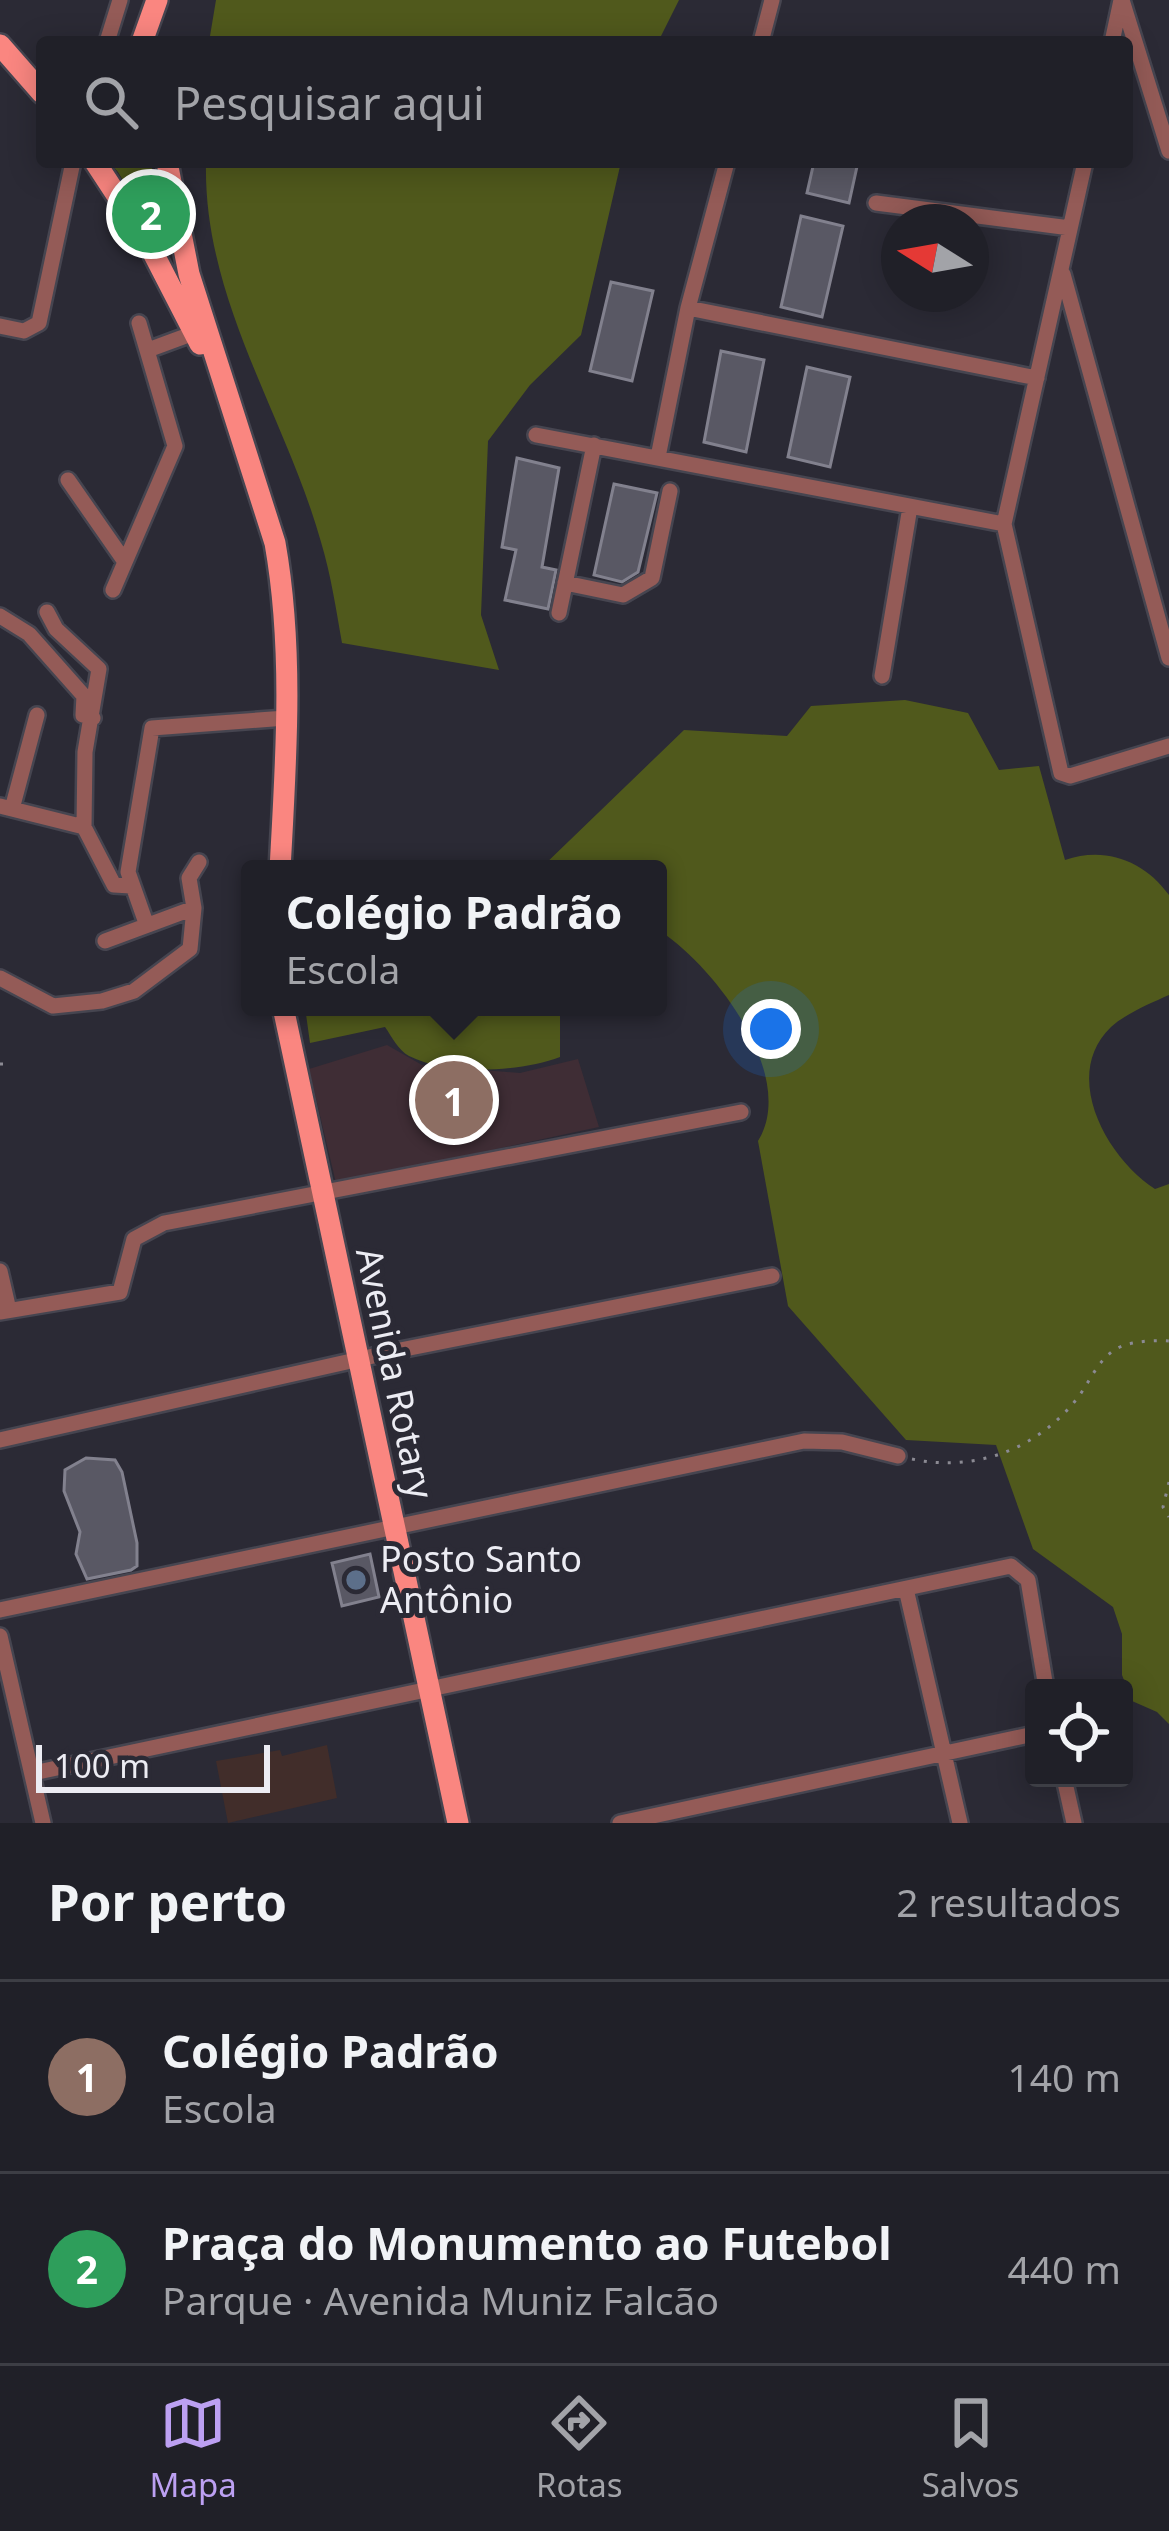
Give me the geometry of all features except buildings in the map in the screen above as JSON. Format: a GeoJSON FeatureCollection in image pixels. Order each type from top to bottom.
{"type":"FeatureCollection","features":[{"type":"Feature","properties":{"kind":"main road"},"geometry":{"type":"LineString","coordinates":[[144,36],[159,0]]}},
{"type":"Feature","properties":{"kind":"main road"},"geometry":{"type":"LineString","coordinates":[[159,0],[160,36]]}},
{"type":"Feature","properties":{"kind":"main road"},"geometry":{"type":"LineString","coordinates":[[0,45],[32,73]]}},
{"type":"Feature","properties":{"kind":"main road"},"geometry":{"type":"LineString","coordinates":[[99,168],[148,243],[225,392]]}},
{"type":"Feature","properties":{"kind":"main road"},"geometry":{"type":"LineString","coordinates":[[167,168],[189,274],[278,563],[286,718],[280,860]]}},
{"type":"Feature","properties":{"kind":"main road","name":"Avenida Rotary"},"geometry":{"type":"LineString","coordinates":[[285,1016],[458,1823]]}},
{"type":"Feature","properties":{"kind":"street"},"geometry":{"type":"LineString","coordinates":[[109,36],[120,0]]}},
{"type":"Feature","properties":{"kind":"street"},"geometry":{"type":"LineString","coordinates":[[763,36],[772,0]]}},
{"type":"Feature","properties":{"kind":"street"},"geometry":{"type":"LineString","coordinates":[[1113,36],[1122,0]]}},
{"type":"Feature","properties":{"kind":"street"},"geometry":{"type":"LineString","coordinates":[[1122,0],[1169,151]]}},
{"type":"Feature","properties":{"kind":"street"},"geometry":{"type":"LineString","coordinates":[[0,326],[24,331],[39,323],[72,168]]}},
{"type":"Feature","properties":{"kind":"street"},"geometry":{"type":"LineString","coordinates":[[658,457],[688,308],[726,168]]}},
{"type":"Feature","properties":{"kind":"street"},"geometry":{"type":"LineString","coordinates":[[1084,168],[1004,524],[1060,773],[1070,776],[1169,746]]}},
{"type":"Feature","properties":{"kind":"street"},"geometry":{"type":"LineString","coordinates":[[876,203],[1070,228]]}},
{"type":"Feature","properties":{"kind":"street"},"geometry":{"type":"LineString","coordinates":[[1061,267],[1169,658]]}},
{"type":"Feature","properties":{"kind":"street"},"geometry":{"type":"LineString","coordinates":[[688,308],[1036,378]]}},
{"type":"Feature","properties":{"kind":"street"},"geometry":{"type":"LineString","coordinates":[[113,590],[175,446],[139,323]]}},
{"type":"Feature","properties":{"kind":"street"},"geometry":{"type":"LineString","coordinates":[[148,350],[194,333]]}},
{"type":"Feature","properties":{"kind":"street"},"geometry":{"type":"LineString","coordinates":[[1045,340],[1077,333]]}},
{"type":"Feature","properties":{"kind":"street"},"geometry":{"type":"LineString","coordinates":[[536,435],[1004,524]]}},
{"type":"Feature","properties":{"kind":"street"},"geometry":{"type":"LineString","coordinates":[[559,613],[594,445]]}},
{"type":"Feature","properties":{"kind":"street"},"geometry":{"type":"LineString","coordinates":[[68,479],[123,559]]}},
{"type":"Feature","properties":{"kind":"street"},"geometry":{"type":"LineString","coordinates":[[566,583],[623,595],[652,578],[670,491]]}},
{"type":"Feature","properties":{"kind":"street"},"geometry":{"type":"LineString","coordinates":[[882,676],[910,507]]}},
{"type":"Feature","properties":{"kind":"street"},"geometry":{"type":"LineString","coordinates":[[47,611],[56,629],[99,669],[85,752],[84,827],[114,885],[131,886]]}},
{"type":"Feature","properties":{"kind":"street"},"geometry":{"type":"LineString","coordinates":[[0,616],[29,634],[84,696],[83,715],[93,718]]}},
{"type":"Feature","properties":{"kind":"street"},"geometry":{"type":"LineString","coordinates":[[37,715],[6,807],[84,827]]}},
{"type":"Feature","properties":{"kind":"street"},"geometry":{"type":"LineString","coordinates":[[146,923],[131,886],[128,860],[152,728],[286,718]]}},
{"type":"Feature","properties":{"kind":"street"},"geometry":{"type":"LineString","coordinates":[[0,978],[53,1006],[134,991],[190,949],[194,908],[189,878],[200,862]]}},
{"type":"Feature","properties":{"kind":"street"},"geometry":{"type":"LineString","coordinates":[[105,941],[194,908]]}},
{"type":"Feature","properties":{"kind":"street"},"geometry":{"type":"LineString","coordinates":[[0,1271],[4,1311],[121,1292],[134,1238],[151,1226],[741,1112]]}},
{"type":"Feature","properties":{"kind":"street"},"geometry":{"type":"LineString","coordinates":[[0,1439],[361,1359],[772,1276]]}},
{"type":"Feature","properties":{"kind":"street"},"geometry":{"type":"LineString","coordinates":[[0,1610],[804,1441],[842,1442],[898,1456]]}},
{"type":"Feature","properties":{"kind":"street"},"geometry":{"type":"LineString","coordinates":[[33,1773],[1020,1568],[1028,1580],[1044,1679]]}},
{"type":"Feature","properties":{"kind":"street"},"geometry":{"type":"LineString","coordinates":[[906,1589],[960,1823]]}},
{"type":"Feature","properties":{"kind":"street"},"geometry":{"type":"LineString","coordinates":[[0,1636],[43,1823]]}},
{"type":"Feature","properties":{"kind":"street"},"geometry":{"type":"LineString","coordinates":[[620,1823],[1025,1736]]}},
{"type":"Feature","properties":{"kind":"street"},"geometry":{"type":"LineString","coordinates":[[1066,1787],[1074,1823]]}},
{"type":"Feature","properties":{"kind":"path"},"geometry":{"type":"LineString","coordinates":[[898,1456],[967,1463],[995,1457],[1054,1424],[1103,1359],[1121,1347],[1169,1341]]}},
{"type":"Feature","properties":{"kind":"path"},"geometry":{"type":"LineString","coordinates":[[1169,1482],[1163,1507],[1169,1517]]}},
{"type":"Feature","properties":{"kind":"shaded area"},"geometry":{"type":"Polygon","coordinates":[[[387,1045],[422,1065],[520,1073],[578,1059],[599,1127],[336,1183],[309,1069],[387,1045]]]}},
{"type":"Feature","properties":{"kind":"shaded area"},"geometry":{"type":"Polygon","coordinates":[[[327,1745],[337,1798],[228,1823],[216,1761],[280,1750],[282,1756],[327,1745]]]}},
{"type":"Feature","properties":{"kind":"green space"},"geometry":{"type":"Polygon","coordinates":[[[216,0],[679,0],[661,36],[210,36],[216,0]]]}},
{"type":"Feature","properties":{"kind":"green space"},"geometry":{"type":"Polygon","coordinates":[[[114,168],[152,168],[167,255],[114,168]]]}},
{"type":"Feature","properties":{"kind":"green space"},"geometry":{"type":"Polygon","coordinates":[[[206,168],[620,168],[581,335],[530,385],[488,441],[481,615],[499,670],[342,643],[321,542],[232,309],[209,213],[206,168]]]}},
{"type":"Feature","properties":{"kind":"green space"},"geometry":{"type":"Polygon","coordinates":[[[905,700],[968,713],[999,770],[1039,766],[1065,860],[1094,855],[1122,859],[1148,873],[1169,895],[1169,995],[1111,1027],[1096,1047],[1090,1092],[1096,1115],[1121,1158],[1155,1189],[1169,1184],[1169,1724],[1157,1712],[1133,1701],[1133,1679],[1122,1675],[1122,1634],[1113,1607],[1033,1549],[996,1445],[906,1440],[788,1306],[758,1141],[768,1114],[767,1085],[758,1054],[724,993],[667,937],[667,860],[549,860],[684,730],[787,736],[811,706],[905,700]]]}},
{"type":"Feature","properties":{"kind":"green space"},"geometry":{"type":"Polygon","coordinates":[[[306,1016],[560,1016],[560,1057],[505,1069],[425,1062],[405,1053],[385,1027],[310,1043],[306,1016]]]}},
{"type":"Feature","properties":{"kind":"place","name":"Praça do Monumento ao Futebol"},"geometry":{"type":"Point","coordinates":[151,214]}},
{"type":"Feature","properties":{"kind":"place","name":"Colégio Padrão"},"geometry":{"type":"Point","coordinates":[454,1100]}},
{"type":"Feature","properties":{"kind":"place","name":"Posto Santo Antônio"},"geometry":{"type":"Point","coordinates":[356,1580]}}]}
